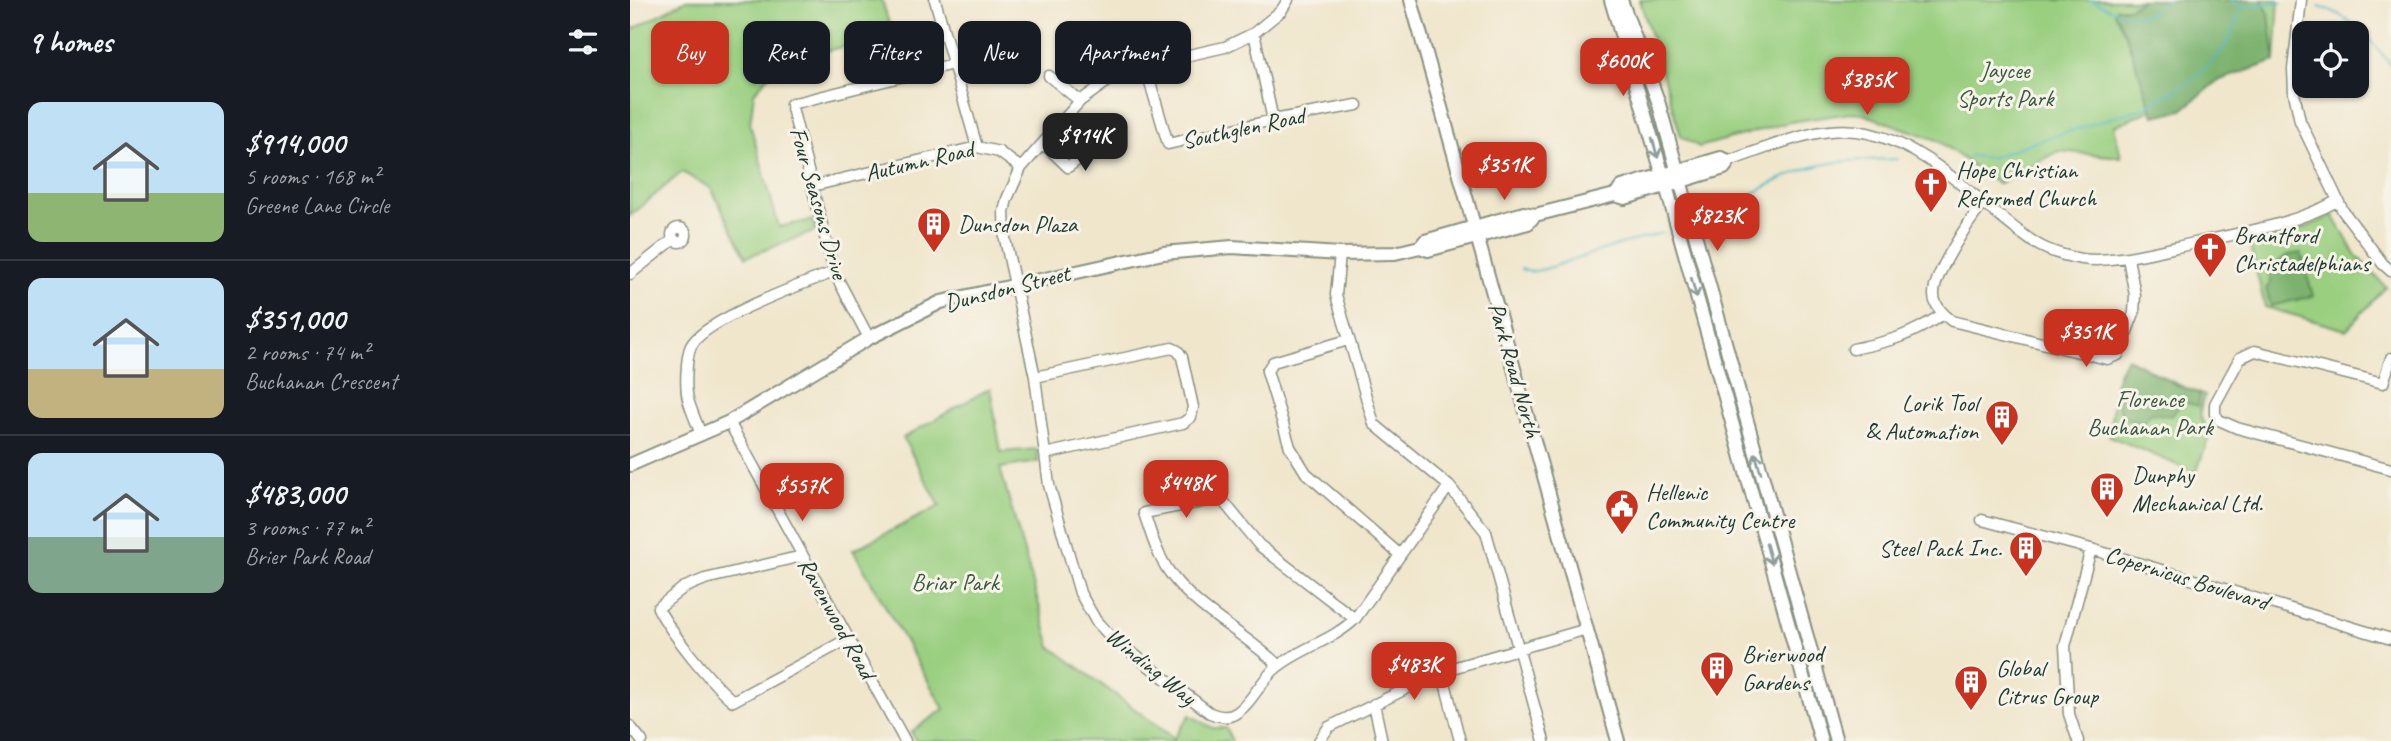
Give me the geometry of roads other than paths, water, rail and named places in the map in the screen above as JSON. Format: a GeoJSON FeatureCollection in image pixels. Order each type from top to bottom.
{"type":"FeatureCollection","features":[{"type":"Feature","properties":{"kind":"main road","name":"Park Road North"},"geometry":{"type":"LineString","coordinates":[[1411,0],[1618,741]]}},
{"type":"Feature","properties":{"kind":"main road"},"geometry":{"type":"LineString","coordinates":[[1611,0],[1821,741]]}},
{"type":"Feature","properties":{"kind":"main road"},"geometry":{"type":"LineString","coordinates":[[1621,0],[1658,101],[1836,741]]}},
{"type":"Feature","properties":{"kind":"main road","name":"Dunsdon Street"},"geometry":{"type":"LineString","coordinates":[[630,464],[729,422],[869,338],[942,302],[1163,253],[1219,248],[1263,248],[1340,254],[1395,253],[1420,247],[1426,241],[1477,233],[1524,213],[1535,215],[1615,195],[1622,187],[1678,176],[1721,158],[1729,161]]}},
{"type":"Feature","properties":{"kind":"street"},"geometry":{"type":"LineString","coordinates":[[935,0],[977,147]]}},
{"type":"Feature","properties":{"kind":"street","name":"Winding Way"},"geometry":{"type":"LineString","coordinates":[[1191,55],[1225,47],[1254,33],[1280,11],[1288,0]]}},
{"type":"Feature","properties":{"kind":"street"},"geometry":{"type":"LineString","coordinates":[[2301,0],[2293,69],[2300,121],[2349,221],[2388,264]]}},
{"type":"Feature","properties":{"kind":"street"},"geometry":{"type":"LineString","coordinates":[[1254,33],[1273,120]]}},
{"type":"Feature","properties":{"kind":"street","name":"Four Seasons Drive"},"geometry":{"type":"LineString","coordinates":[[869,338],[834,272],[791,104],[953,64]]}},
{"type":"Feature","properties":{"kind":"street"},"geometry":{"type":"LineString","coordinates":[[1049,76],[1080,101]]}},
{"type":"Feature","properties":{"kind":"street","name":"Winding Way"},"geometry":{"type":"LineString","coordinates":[[1104,84],[1080,101],[1021,168],[1011,188],[1004,212],[1005,239],[1035,377],[1049,485],[1080,593],[1096,621],[1110,636],[1201,706],[1221,716],[1237,713],[1279,666],[1342,631],[1355,619],[1449,486]]}},
{"type":"Feature","properties":{"kind":"street","name":"Southglen Road"},"geometry":{"type":"LineString","coordinates":[[1151,84],[1168,144],[1273,120],[1357,105]]}},
{"type":"Feature","properties":{"kind":"street"},"geometry":{"type":"LineString","coordinates":[[1043,143],[1068,167],[1075,162],[1077,155],[1054,131]]}},
{"type":"Feature","properties":{"kind":"street","name":"Dunsdon Street"},"geometry":{"type":"LineString","coordinates":[[1729,161],[1819,133],[1867,132],[1924,158],[2037,244],[2064,255],[2093,260],[2127,258],[2295,220],[2337,201]]}},
{"type":"Feature","properties":{"kind":"street","name":"Autumn Road"},"geometry":{"type":"LineString","coordinates":[[812,186],[977,147],[999,152],[1021,168]]}},
{"type":"Feature","properties":{"kind":"street"},"geometry":{"type":"LineString","coordinates":[[1984,203],[1937,278],[1934,296],[1943,314],[1952,321],[2107,359],[2118,355],[2134,313],[2135,295],[2127,258]]}},
{"type":"Feature","properties":{"kind":"street"},"geometry":{"type":"LineString","coordinates":[[630,274],[674,239]]}},
{"type":"Feature","properties":{"kind":"street"},"geometry":{"type":"LineString","coordinates":[[1340,254],[1336,295],[1374,424],[1449,486],[1486,533],[1544,741]]}},
{"type":"Feature","properties":{"kind":"street"},"geometry":{"type":"LineString","coordinates":[[701,435],[687,398],[688,354],[693,342],[702,332],[771,295],[834,272]]}},
{"type":"Feature","properties":{"kind":"street"},"geometry":{"type":"LineString","coordinates":[[1853,349],[1896,340],[1943,314]]}},
{"type":"Feature","properties":{"kind":"street"},"geometry":{"type":"LineString","coordinates":[[1348,340],[1273,362],[1267,371],[1290,447],[1306,473],[1399,554]]}},
{"type":"Feature","properties":{"kind":"street"},"geometry":{"type":"LineString","coordinates":[[1035,377],[1172,348],[1182,357],[1193,407],[1191,417],[1183,423],[1045,454]]}},
{"type":"Feature","properties":{"kind":"street"},"geometry":{"type":"LineString","coordinates":[[2391,358],[2383,383],[2255,351],[2239,358],[2215,404],[2215,414],[2219,420],[2237,428],[2391,469]]}},
{"type":"Feature","properties":{"kind":"street","name":"Ravenwood Road"},"geometry":{"type":"LineString","coordinates":[[729,422],[905,741]]}},
{"type":"Feature","properties":{"kind":"street"},"geometry":{"type":"LineString","coordinates":[[1279,666],[1265,652],[1183,589],[1157,553],[1144,513],[1216,499],[1223,501],[1259,545],[1355,619]]}},
{"type":"Feature","properties":{"kind":"street","name":"Copernicus Boulevard"},"geometry":{"type":"LineString","coordinates":[[1982,520],[2091,549],[2391,639]]}},
{"type":"Feature","properties":{"kind":"street"},"geometry":{"type":"LineString","coordinates":[[2078,741],[2069,714],[2065,646],[2091,549]]}},
{"type":"Feature","properties":{"kind":"street"},"geometry":{"type":"LineString","coordinates":[[803,556],[705,579],[684,588],[658,608],[720,690],[733,701],[848,639]]}},
{"type":"Feature","properties":{"kind":"street"},"geometry":{"type":"LineString","coordinates":[[1319,741],[1329,727],[1442,671],[1587,629]]}},
{"type":"Feature","properties":{"kind":"street"},"geometry":{"type":"LineString","coordinates":[[1442,671],[1460,741]]}},
{"type":"Feature","properties":{"kind":"street"},"geometry":{"type":"LineString","coordinates":[[1374,704],[1382,741]]}},
{"type":"Feature","properties":{"kind":"street"},"geometry":{"type":"LineString","coordinates":[[630,726],[642,741]]}},
{"type":"Feature","properties":{"kind":"waterway"},"geometry":{"type":"LineString","coordinates":[[2091,0],[2121,13],[2140,16],[2158,9],[2167,0]]}},
{"type":"Feature","properties":{"kind":"waterway"},"geometry":{"type":"LineString","coordinates":[[2232,0],[2244,6],[2282,3]]}},
{"type":"Feature","properties":{"kind":"waterway"},"geometry":{"type":"LineString","coordinates":[[1969,156],[1991,158],[2143,108],[2154,102],[2188,82],[2217,56],[2230,37],[2242,6]]}},
{"type":"Feature","properties":{"kind":"waterway"},"geometry":{"type":"LineString","coordinates":[[2319,7],[2351,22],[2391,65]]}},
{"type":"Feature","properties":{"kind":"waterway"},"geometry":{"type":"LineString","coordinates":[[1718,216],[1787,176],[1817,166],[1857,160],[1898,159]]}},
{"type":"Feature","properties":{"kind":"waterway"},"geometry":{"type":"LineString","coordinates":[[1521,269],[1530,272],[1545,269],[1662,233]]}},
{"type":"Feature","properties":{"kind":"place","name":"Hope Christian Reformed Church"},"geometry":{"type":"Point","coordinates":[1931,214]}},
{"type":"Feature","properties":{"kind":"place","name":"Dunsdon Plaza"},"geometry":{"type":"Point","coordinates":[934,254]}},
{"type":"Feature","properties":{"kind":"place","name":"Brantford Christadelphians"},"geometry":{"type":"Point","coordinates":[2210,279]}},
{"type":"Feature","properties":{"kind":"place","name":"Lorik Tool & Automation"},"geometry":{"type":"Point","coordinates":[2002,447]}},
{"type":"Feature","properties":{"kind":"place","name":"Dunphy Mechanical Ltd."},"geometry":{"type":"Point","coordinates":[2107,519]}},
{"type":"Feature","properties":{"kind":"place","name":"Hellenic Community Centre"},"geometry":{"type":"Point","coordinates":[1622,536]}},
{"type":"Feature","properties":{"kind":"place","name":"Steel Pack Inc."},"geometry":{"type":"Point","coordinates":[2026,578]}},
{"type":"Feature","properties":{"kind":"place","name":"Brierwood Gardens"},"geometry":{"type":"Point","coordinates":[1717,698]}},
{"type":"Feature","properties":{"kind":"place","name":"Global Citrus Group"},"geometry":{"type":"Point","coordinates":[1971,712]}},
{"type":"Feature","properties":{"kind":"park label","name":"Jaycee Sports Park"},"geometry":{"type":"Point","coordinates":[2005,84]}},
{"type":"Feature","properties":{"kind":"park label","name":"Florence Buchanan Park"},"geometry":{"type":"Point","coordinates":[2150,413]}},
{"type":"Feature","properties":{"kind":"park label","name":"Briar Park"},"geometry":{"type":"Point","coordinates":[955,582]}}]}
